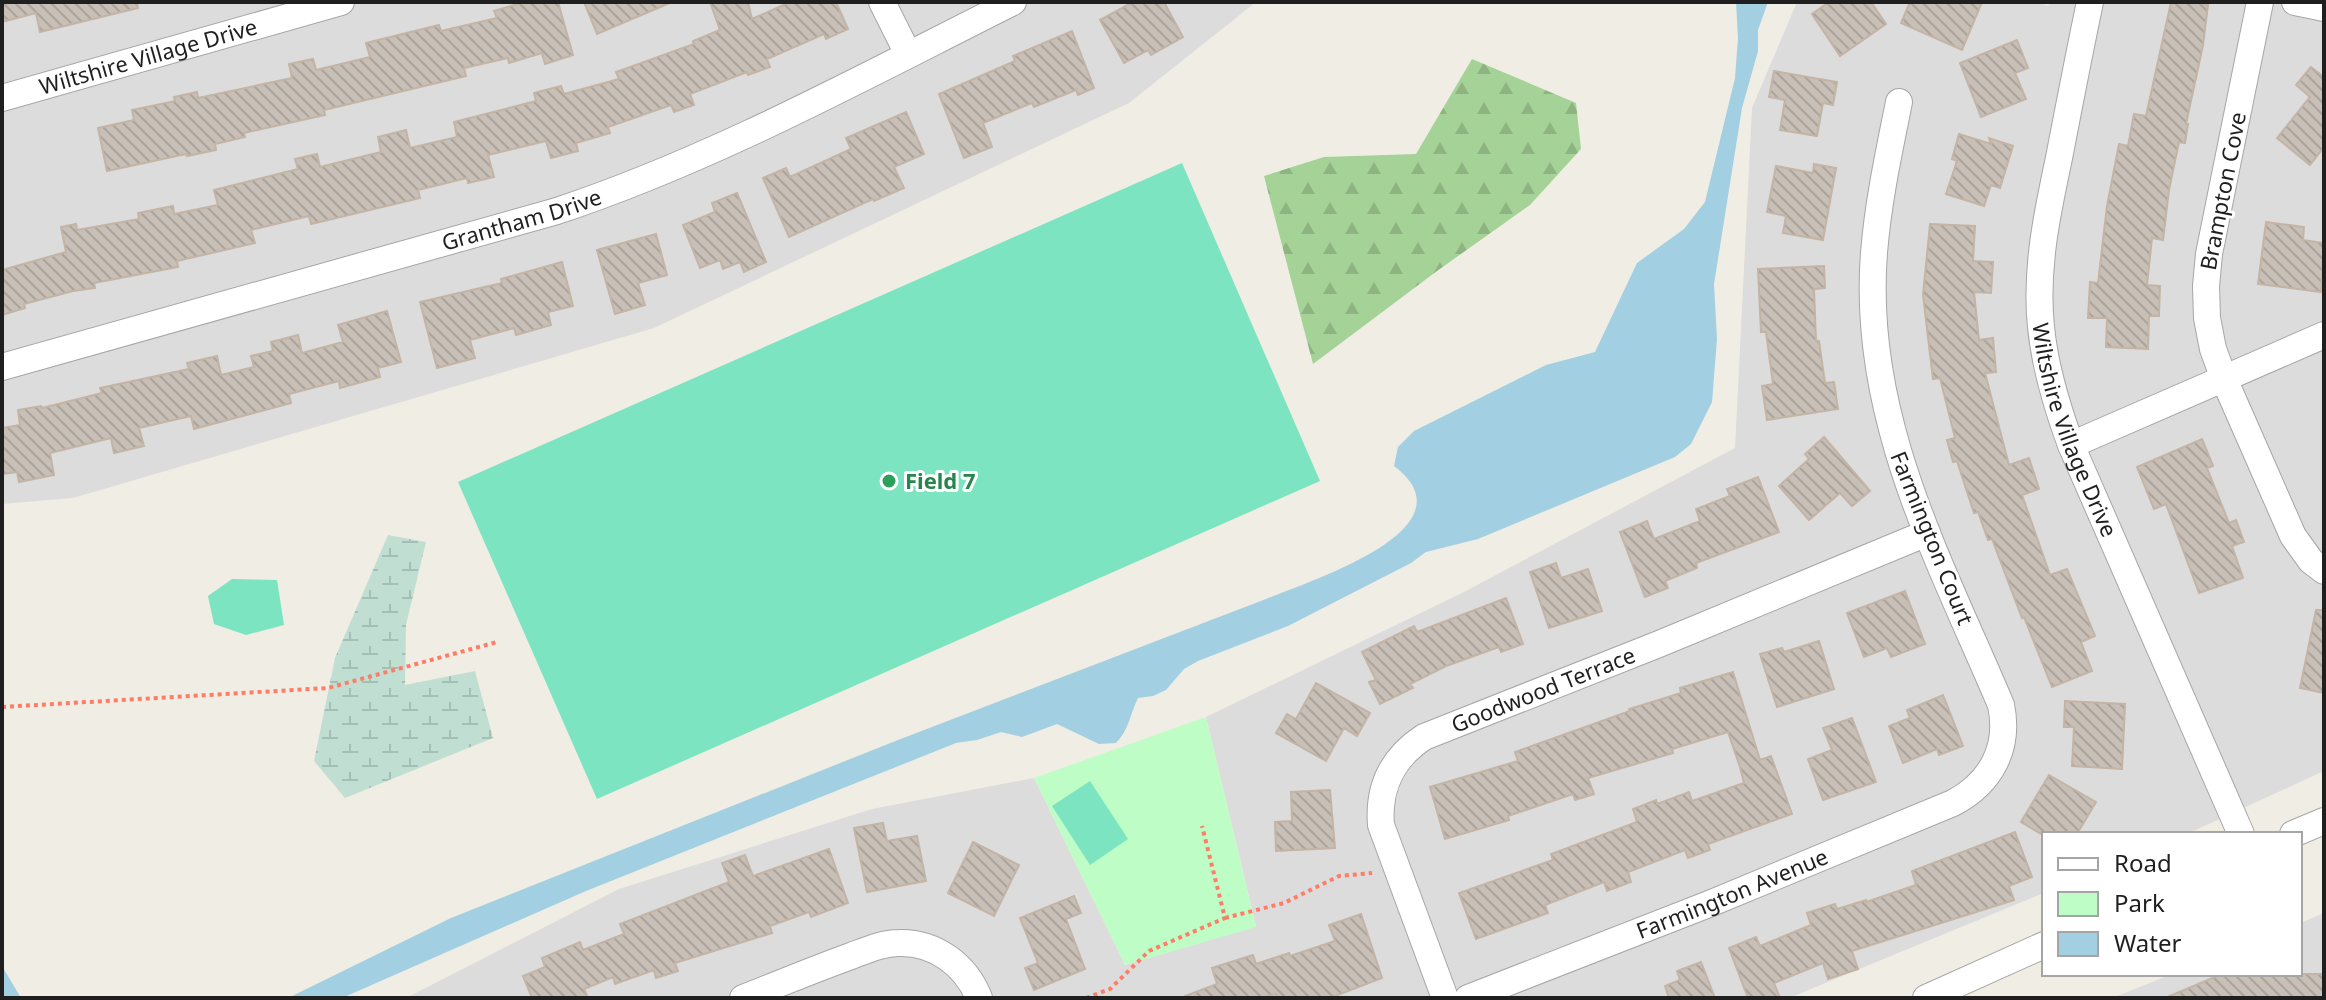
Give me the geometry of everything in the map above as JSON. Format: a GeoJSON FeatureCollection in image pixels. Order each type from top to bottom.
{"type":"FeatureCollection","features":[{"type":"Feature","properties":{"kind":"street","name":"Wiltshire Village Drive"},"geometry":{"type":"LineString","coordinates":[[2,98],[341,2]]}},
{"type":"Feature","properties":{"kind":"street"},"geometry":{"type":"LineString","coordinates":[[882,2],[908,54]]}},
{"type":"Feature","properties":{"kind":"street","name":"Grantham Drive"},"geometry":{"type":"LineString","coordinates":[[2,367],[557,211],[620,190],[681,166],[1013,2]]}},
{"type":"Feature","properties":{"kind":"street","name":"Wiltshire Village Drive"},"geometry":{"type":"LineString","coordinates":[[2090,2],[2044,233],[2039,280],[2045,360],[2056,406],[2071,445],[2240,832]]}},
{"type":"Feature","properties":{"kind":"street","name":"Brampton Cove"},"geometry":{"type":"LineString","coordinates":[[2260,2],[2209,254],[2206,286],[2210,333],[2224,379],[2293,536],[2311,561],[2324,571]]}},
{"type":"Feature","properties":{"kind":"street"},"geometry":{"type":"LineString","coordinates":[[2295,2],[2324,8]]}},
{"type":"Feature","properties":{"kind":"street","name":"Farmington Court"},"geometry":{"type":"LineString","coordinates":[[1899,102],[1873,254],[1872,311],[1878,368],[1888,425],[1905,479],[2001,705],[2004,735],[1996,763],[1988,776]]}},
{"type":"Feature","properties":{"kind":"street"},"geometry":{"type":"LineString","coordinates":[[2071,445],[2324,335]]}},
{"type":"Feature","properties":{"kind":"street","name":"Goodwood Terrace"},"geometry":{"type":"LineString","coordinates":[[1445,998],[1381,825],[1380,810],[1386,781],[1401,756],[1424,737],[1927,533]]}},
{"type":"Feature","properties":{"kind":"street","name":"Farmington Avenue"},"geometry":{"type":"LineString","coordinates":[[1468,998],[1709,904],[1953,803],[1988,776]]}},
{"type":"Feature","properties":{"kind":"street"},"geometry":{"type":"LineString","coordinates":[[2298,832],[2324,821]]}},
{"type":"Feature","properties":{"kind":"street"},"geometry":{"type":"LineString","coordinates":[[743,998],[872,948],[899,942],[928,947],[942,954],[961,969],[979,998]]}},
{"type":"Feature","properties":{"kind":"street"},"geometry":{"type":"LineString","coordinates":[[1926,998],[2042,946]]}},
{"type":"Feature","properties":{"kind":"path"},"geometry":{"type":"LineString","coordinates":[[2,707],[328,688],[497,642]]}},
{"type":"Feature","properties":{"kind":"path"},"geometry":{"type":"LineString","coordinates":[[1202,826],[1225,918]]}},
{"type":"Feature","properties":{"kind":"path"},"geometry":{"type":"LineString","coordinates":[[1086,998],[1110,989],[1149,951],[1225,918],[1284,903],[1339,876],[1372,873]]}},
{"type":"Feature","properties":{"kind":"shaded area"},"geometry":{"type":"Polygon","coordinates":[[[2,2],[1256,2],[1129,103],[654,328],[73,498],[2,504],[2,2]]]}},
{"type":"Feature","properties":{"kind":"shaded area"},"geometry":{"type":"Polygon","coordinates":[[[1797,2],[2036,2],[2048,6],[2050,2],[2324,2],[2324,771],[2191,832],[2042,832],[2042,894],[1789,998],[406,998],[619,889],[872,809],[1034,778],[1125,965],[1256,926],[1206,717],[1464,592],[1735,448],[1752,108],[1797,2]]]}},
{"type":"Feature","properties":{"kind":"shaded area"},"geometry":{"type":"Polygon","coordinates":[[[2324,913],[2324,998],[2112,998],[2167,976],[2302,976],[2302,922],[2324,913]]]}},
{"type":"Feature","properties":{"kind":"green space"},"geometry":{"type":"Polygon","coordinates":[[[1472,59],[1576,103],[1581,149],[1530,205],[1313,364],[1264,176],[1324,157],[1416,154],[1472,59]]]}},
{"type":"Feature","properties":{"kind":"green space","name":"Field 7"},"geometry":{"type":"Polygon","coordinates":[[[1182,163],[1320,481],[597,799],[458,482],[1182,163]]]}},
{"type":"Feature","properties":{"kind":"green space"},"geometry":{"type":"Polygon","coordinates":[[[388,535],[426,542],[406,625],[405,685],[475,671],[493,738],[345,798],[314,761],[335,658],[388,535]]]}},
{"type":"Feature","properties":{"kind":"green space"},"geometry":{"type":"Polygon","coordinates":[[[232,579],[277,580],[284,625],[246,635],[214,624],[208,596],[232,579]]]}},
{"type":"Feature","properties":{"kind":"green space"},"geometry":{"type":"Polygon","coordinates":[[[1206,717],[1256,927],[1125,965],[1034,778],[1206,717]]]}},
{"type":"Feature","properties":{"kind":"green space"},"geometry":{"type":"Polygon","coordinates":[[[1090,781],[1128,839],[1090,865],[1052,806],[1090,781]]]}},
{"type":"Feature","properties":{"kind":"water"},"geometry":{"type":"Polygon","coordinates":[[[1736,2],[1768,2],[1758,30],[1758,51],[1742,108],[1714,284],[1717,339],[1712,402],[1691,444],[1675,457],[1478,539],[1426,552],[1411,563],[1288,626],[1198,661],[1184,669],[1166,690],[1138,698],[1127,727],[1116,743],[1099,744],[1057,724],[1022,737],[1001,732],[956,743],[586,891],[342,998],[288,998],[451,918],[898,740],[1316,579],[1378,549],[1402,531],[1415,510],[1414,489],[1394,466],[1398,447],[1414,431],[1546,365],[1595,352],[1637,263],[1684,229],[1705,202],[1735,78],[1738,38],[1736,2]]]}},
{"type":"Feature","properties":{"kind":"water"},"geometry":{"type":"Polygon","coordinates":[[[2,966],[21,998],[2,998],[2,966]]]}},
{"type":"Feature","properties":{"kind":"building"},"geometry":{"type":"Polygon","coordinates":[[[2,2],[137,2],[138,8],[40,32],[36,13],[2,22],[2,2]]]}},
{"type":"Feature","properties":{"kind":"building"},"geometry":{"type":"Polygon","coordinates":[[[524,2],[558,2],[573,55],[545,64],[542,53],[509,63],[508,58],[464,68],[466,76],[324,110],[325,115],[244,133],[245,137],[215,144],[216,150],[107,171],[98,128],[134,120],[132,110],[175,101],[174,97],[197,92],[198,98],[292,78],[289,64],[313,59],[316,70],[370,57],[366,43],[439,25],[441,31],[497,18],[494,11],[524,2]]]}},
{"type":"Feature","properties":{"kind":"building"},"geometry":{"type":"Polygon","coordinates":[[[584,2],[672,2],[597,34],[584,2]]]}},
{"type":"Feature","properties":{"kind":"building"},"geometry":{"type":"Polygon","coordinates":[[[710,2],[748,2],[752,19],[790,2],[836,2],[848,29],[826,39],[824,34],[767,59],[770,67],[748,75],[747,72],[690,94],[694,105],[674,112],[671,105],[608,127],[610,133],[576,143],[578,151],[551,158],[546,141],[488,155],[494,177],[468,183],[467,178],[418,190],[420,198],[311,224],[309,216],[251,230],[255,243],[177,261],[178,267],[94,283],[95,288],[24,304],[25,308],[2,315],[2,270],[66,252],[61,227],[76,224],[77,230],[139,219],[138,213],[173,206],[174,214],[218,205],[214,190],[298,169],[295,159],[317,154],[320,167],[381,152],[378,137],[406,130],[410,148],[457,137],[454,122],[536,101],[534,93],[561,86],[564,94],[619,79],[616,72],[694,44],[693,41],[720,30],[710,2]]]}},
{"type":"Feature","properties":{"kind":"building"},"geometry":{"type":"Polygon","coordinates":[[[1133,2],[1164,2],[1183,37],[1151,55],[1148,50],[1124,63],[1100,20],[1133,2]]]}},
{"type":"Feature","properties":{"kind":"building"},"geometry":{"type":"Polygon","coordinates":[[[1829,2],[1871,2],[1886,24],[1840,56],[1812,14],[1829,2]]]}},
{"type":"Feature","properties":{"kind":"building"},"geometry":{"type":"Polygon","coordinates":[[[1910,2],[1982,2],[1962,50],[1901,23],[1910,2]]]}},
{"type":"Feature","properties":{"kind":"building"},"geometry":{"type":"Polygon","coordinates":[[[2171,2],[2208,5],[2185,143],[2179,142],[2169,190],[2163,240],[2152,238],[2147,285],[2160,286],[2159,316],[2149,316],[2148,349],[2106,347],[2107,318],[2088,318],[2090,282],[2098,283],[2107,206],[2119,144],[2128,146],[2134,114],[2146,116],[2171,2]]]}},
{"type":"Feature","properties":{"kind":"building"},"geometry":{"type":"Polygon","coordinates":[[[1072,31],[1094,88],[1078,95],[1076,90],[1034,107],[1032,103],[983,123],[992,147],[964,158],[939,94],[1015,61],[1013,56],[1072,31]]]}},
{"type":"Feature","properties":{"kind":"building"},"geometry":{"type":"Polygon","coordinates":[[[2017,40],[2028,68],[2015,73],[2026,99],[1981,117],[1960,63],[2017,40]]]}},
{"type":"Feature","properties":{"kind":"building"},"geometry":{"type":"Polygon","coordinates":[[[2311,67],[2324,77],[2324,147],[2310,165],[2277,138],[2310,97],[2296,85],[2311,67]]]}},
{"type":"Feature","properties":{"kind":"building"},"geometry":{"type":"Polygon","coordinates":[[[1774,71],[1837,82],[1833,105],[1823,103],[1817,136],[1780,130],[1785,100],[1769,97],[1774,71]]]}},
{"type":"Feature","properties":{"kind":"building"},"geometry":{"type":"Polygon","coordinates":[[[906,112],[924,154],[894,167],[904,188],[789,237],[763,178],[786,168],[790,177],[851,149],[846,138],[906,112]]]}},
{"type":"Feature","properties":{"kind":"building"},"geometry":{"type":"Polygon","coordinates":[[[1959,134],[1991,144],[1989,138],[2013,146],[2000,188],[1991,185],[1984,206],[1946,194],[1957,161],[1952,159],[1959,134]]]}},
{"type":"Feature","properties":{"kind":"building"},"geometry":{"type":"Polygon","coordinates":[[[1814,164],[1836,168],[1823,240],[1783,233],[1786,216],[1767,212],[1776,166],[1813,173],[1814,164]]]}},
{"type":"Feature","properties":{"kind":"building"},"geometry":{"type":"Polygon","coordinates":[[[737,193],[766,262],[744,272],[740,262],[723,269],[720,260],[700,268],[683,225],[715,212],[712,203],[737,193]]]}},
{"type":"Feature","properties":{"kind":"building"},"geometry":{"type":"Polygon","coordinates":[[[2266,222],[2304,227],[2303,240],[2324,243],[2321,292],[2258,284],[2266,222]]]}},
{"type":"Feature","properties":{"kind":"building"},"geometry":{"type":"Polygon","coordinates":[[[1930,224],[1975,226],[1973,261],[1993,262],[1991,293],[1974,292],[1979,340],[1993,338],[1996,372],[1985,373],[2009,465],[2029,458],[2039,489],[2022,495],[2050,575],[2067,569],[2095,636],[2081,642],[2092,671],[2052,687],[1992,539],[1988,540],[1978,512],[1974,513],[1947,440],[1955,438],[1940,378],[1933,379],[1923,295],[1930,224]]]}},
{"type":"Feature","properties":{"kind":"building"},"geometry":{"type":"Polygon","coordinates":[[[656,234],[667,275],[638,283],[645,305],[615,314],[597,250],[656,234]]]}},
{"type":"Feature","properties":{"kind":"building"},"geometry":{"type":"Polygon","coordinates":[[[562,262],[573,306],[548,312],[551,325],[516,335],[514,328],[470,340],[475,358],[437,368],[420,302],[502,283],[501,279],[562,262]]]}},
{"type":"Feature","properties":{"kind":"building"},"geometry":{"type":"Polygon","coordinates":[[[1824,266],[1825,288],[1814,289],[1816,341],[1819,341],[1825,383],[1834,382],[1838,409],[1767,420],[1762,386],[1773,384],[1766,332],[1761,332],[1758,269],[1824,266]]]}},
{"type":"Feature","properties":{"kind":"building"},"geometry":{"type":"Polygon","coordinates":[[[387,311],[401,362],[378,368],[380,377],[340,388],[339,381],[289,394],[291,403],[194,429],[191,416],[139,428],[144,446],[114,453],[111,438],[50,453],[54,475],[19,482],[17,472],[2,474],[2,428],[20,425],[18,410],[42,408],[102,393],[100,388],[189,369],[187,363],[217,356],[221,375],[254,367],[251,356],[273,351],[271,342],[298,335],[302,353],[343,342],[338,325],[387,311]]]}},
{"type":"Feature","properties":{"kind":"building"},"geometry":{"type":"Polygon","coordinates":[[[1824,437],[1870,491],[1852,506],[1840,493],[1809,520],[1779,486],[1809,459],[1805,454],[1824,437]]]}},
{"type":"Feature","properties":{"kind":"building"},"geometry":{"type":"Polygon","coordinates":[[[2202,439],[2213,466],[2207,468],[2229,523],[2236,520],[2244,542],[2232,546],[2243,578],[2199,593],[2166,504],[2154,509],[2137,467],[2202,439]]]}},
{"type":"Feature","properties":{"kind":"building"},"geometry":{"type":"Polygon","coordinates":[[[1758,477],[1779,532],[1696,563],[1697,568],[1665,581],[1668,588],[1645,597],[1620,532],[1647,521],[1654,539],[1700,521],[1696,509],[1730,496],[1727,489],[1758,477]]]}},
{"type":"Feature","properties":{"kind":"building"},"geometry":{"type":"Polygon","coordinates":[[[1556,563],[1561,578],[1588,569],[1602,611],[1549,628],[1530,572],[1556,563]]]}},
{"type":"Feature","properties":{"kind":"building"},"geometry":{"type":"Polygon","coordinates":[[[1905,591],[1925,644],[1891,657],[1887,648],[1864,657],[1847,613],[1905,591]]]}},
{"type":"Feature","properties":{"kind":"building"},"geometry":{"type":"Polygon","coordinates":[[[1506,598],[1523,644],[1501,652],[1499,647],[1446,666],[1410,684],[1413,688],[1380,704],[1369,682],[1376,680],[1362,652],[1414,626],[1417,632],[1506,598]]]}},
{"type":"Feature","properties":{"kind":"building"},"geometry":{"type":"Polygon","coordinates":[[[2316,610],[2324,610],[2324,693],[2300,688],[2316,610]]]}},
{"type":"Feature","properties":{"kind":"building"},"geometry":{"type":"Polygon","coordinates":[[[1819,641],[1834,689],[1777,707],[1760,654],[1782,648],[1784,652],[1819,641]]]}},
{"type":"Feature","properties":{"kind":"building"},"geometry":{"type":"Polygon","coordinates":[[[1733,672],[1760,760],[1771,756],[1792,814],[1708,844],[1710,850],[1688,858],[1685,850],[1628,872],[1631,882],[1607,891],[1604,882],[1545,905],[1548,913],[1476,939],[1459,893],[1553,860],[1551,854],[1637,822],[1633,809],[1656,800],[1657,804],[1689,792],[1692,801],[1744,783],[1740,767],[1728,732],[1672,749],[1673,753],[1588,778],[1594,794],[1575,800],[1573,794],[1508,816],[1509,820],[1445,839],[1430,787],[1518,761],[1515,752],[1681,693],[1680,688],[1733,672]]]}},
{"type":"Feature","properties":{"kind":"building"},"geometry":{"type":"Polygon","coordinates":[[[1316,683],[1370,713],[1357,736],[1344,728],[1326,761],[1276,733],[1287,714],[1296,719],[1316,683]]]}},
{"type":"Feature","properties":{"kind":"building"},"geometry":{"type":"Polygon","coordinates":[[[1943,695],[1963,746],[1939,755],[1937,749],[1903,763],[1889,726],[1910,718],[1907,710],[1943,695]]]}},
{"type":"Feature","properties":{"kind":"building"},"geometry":{"type":"Polygon","coordinates":[[[2065,701],[2125,704],[2122,769],[2072,766],[2074,727],[2064,727],[2065,701]]]}},
{"type":"Feature","properties":{"kind":"building"},"geometry":{"type":"Polygon","coordinates":[[[1852,718],[1876,782],[1823,800],[1808,759],[1832,750],[1823,728],[1852,718]]]}},
{"type":"Feature","properties":{"kind":"building"},"geometry":{"type":"Polygon","coordinates":[[[2049,775],[2096,802],[2078,832],[2041,834],[2021,822],[2049,775]]]}},
{"type":"Feature","properties":{"kind":"building"},"geometry":{"type":"Polygon","coordinates":[[[1330,790],[1335,848],[1276,851],[1275,822],[1292,821],[1291,792],[1330,790]]]}},
{"type":"Feature","properties":{"kind":"building"},"geometry":{"type":"Polygon","coordinates":[[[883,823],[887,841],[917,836],[926,881],[867,892],[854,828],[883,823]]]}},
{"type":"Feature","properties":{"kind":"building"},"geometry":{"type":"Polygon","coordinates":[[[2015,832],[2032,877],[2009,886],[2014,900],[1852,951],[1858,969],[1828,979],[1823,963],[1774,983],[1780,998],[1748,998],[1729,948],[1756,937],[1760,946],[1811,925],[1807,913],[1835,904],[1837,909],[1866,902],[1916,885],[1912,871],[2015,832]]]}},
{"type":"Feature","properties":{"kind":"building"},"geometry":{"type":"Polygon","coordinates":[[[973,842],[1019,865],[994,916],[948,893],[973,842]]]}},
{"type":"Feature","properties":{"kind":"building"},"geometry":{"type":"Polygon","coordinates":[[[829,849],[848,903],[811,917],[809,912],[770,926],[772,933],[675,963],[678,971],[656,978],[654,970],[615,984],[613,977],[584,989],[588,998],[532,998],[523,976],[545,967],[542,958],[580,942],[583,950],[624,934],[620,924],[729,882],[722,863],[745,855],[753,876],[829,849]]]}},
{"type":"Feature","properties":{"kind":"building"},"geometry":{"type":"Polygon","coordinates":[[[1074,896],[1081,913],[1066,919],[1085,969],[1034,990],[1025,968],[1038,963],[1020,918],[1074,896]]]}},
{"type":"Feature","properties":{"kind":"building"},"geometry":{"type":"Polygon","coordinates":[[[1361,914],[1382,978],[1330,998],[1277,998],[1276,994],[1262,998],[1185,996],[1217,984],[1212,968],[1253,955],[1256,964],[1335,941],[1329,925],[1361,914]]]}},
{"type":"Feature","properties":{"kind":"building"},"geometry":{"type":"Polygon","coordinates":[[[1701,962],[1715,998],[1669,998],[1665,986],[1680,980],[1677,971],[1701,962]]]}},
{"type":"Feature","properties":{"kind":"building"},"geometry":{"type":"Polygon","coordinates":[[[2324,974],[2324,998],[2165,998],[2217,976],[2324,974]]]}},
{"type":"Feature","properties":{"kind":"place","name":"Field 7"},"geometry":{"type":"Point","coordinates":[889,481]}}]}
